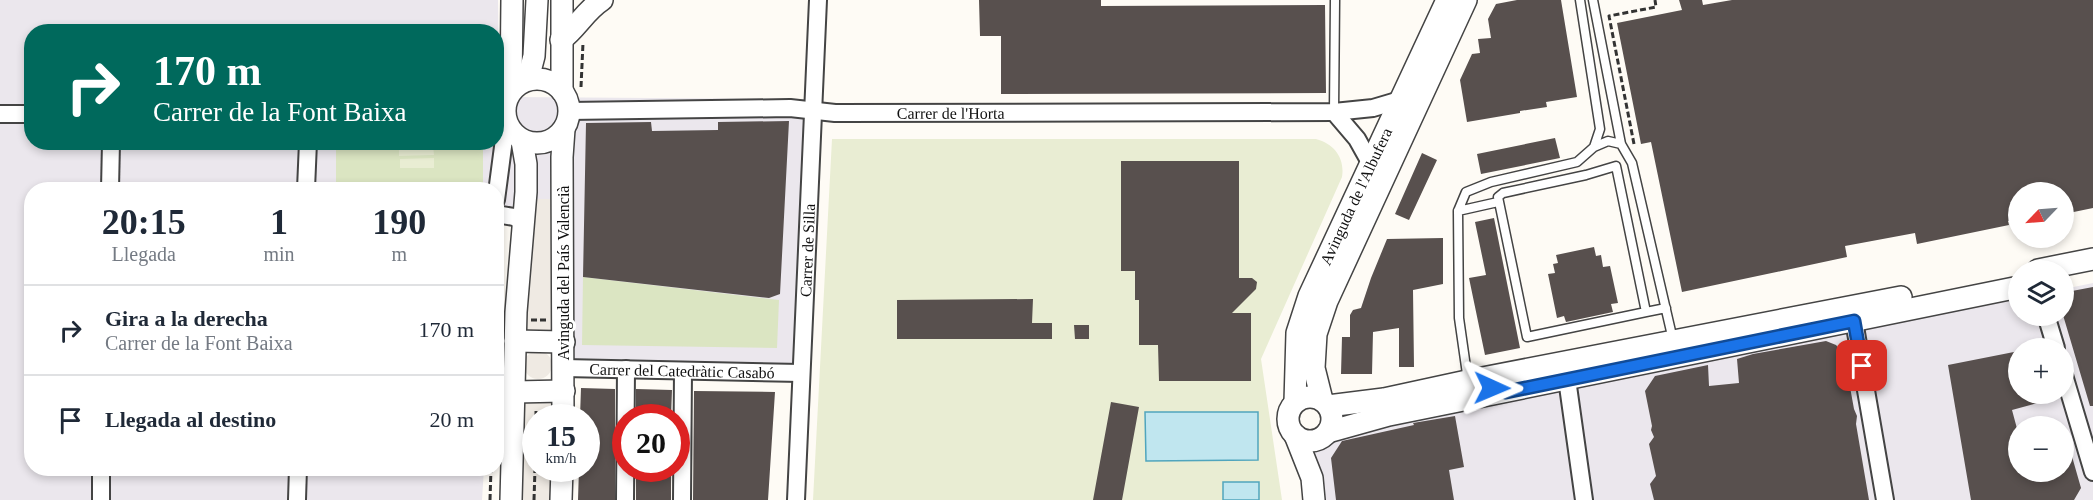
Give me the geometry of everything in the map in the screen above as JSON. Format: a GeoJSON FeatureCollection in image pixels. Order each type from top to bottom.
{"type":"FeatureCollection","features":[{"type":"Feature","properties":{"kind":"street"},"geometry":{"type":"LineString","coordinates":[[504,131],[512,0]]}},
{"type":"Feature","properties":{"kind":"street"},"geometry":{"type":"LineString","coordinates":[[507,105],[547,80],[562,91],[567,100],[567,120],[556,138],[545,143],[533,144],[522,141],[513,133],[507,105],[534,56],[537,0]]}},
{"type":"Feature","properties":{"kind":"street"},"geometry":{"type":"LineString","coordinates":[[562,0],[562,91]]}},
{"type":"Feature","properties":{"kind":"street"},"geometry":{"type":"LineString","coordinates":[[561,40],[573,30],[590,9],[602,0]]}},
{"type":"Feature","properties":{"kind":"street","name":"Carrer de Silla"},"geometry":{"type":"LineString","coordinates":[[796,500],[818,0]]}},
{"type":"Feature","properties":{"kind":"street","name":"Avinguda de l'Albufera"},"geometry":{"type":"LineString","coordinates":[[1295,402],[1297,333],[1309,296],[1447,0]]}},
{"type":"Feature","properties":{"kind":"street","name":"Avinguda de l'Albufera"},"geometry":{"type":"LineString","coordinates":[[1325,403],[1314,368],[1316,334],[1327,301],[1466,0]]}},
{"type":"Feature","properties":{"kind":"street","name":"Carrer de l'Horta"},"geometry":{"type":"LineString","coordinates":[[567,120],[790,108],[835,113],[1334,112],[1373,108],[1400,100]]}},
{"type":"Feature","properties":{"kind":"street"},"geometry":{"type":"LineString","coordinates":[[1334,112],[1357,139],[1371,164]]}},
{"type":"Feature","properties":{"kind":"street"},"geometry":{"type":"LineString","coordinates":[[0,114],[24,114]]}},
{"type":"Feature","properties":{"kind":"street","name":"Avinguda del País Valencià"},"geometry":{"type":"LineString","coordinates":[[563,404],[562,157],[567,120]]}},
{"type":"Feature","properties":{"kind":"street"},"geometry":{"type":"LineString","coordinates":[[511,500],[505,391],[515,341],[526,164],[522,141]]}},
{"type":"Feature","properties":{"kind":"street"},"geometry":{"type":"LineString","coordinates":[[110,182],[111,150]]}},
{"type":"Feature","properties":{"kind":"street"},"geometry":{"type":"LineString","coordinates":[[306,182],[308,150]]}},
{"type":"Feature","properties":{"kind":"street"},"geometry":{"type":"LineString","coordinates":[[498,182],[502,150]]}},
{"type":"Feature","properties":{"kind":"street"},"geometry":{"type":"LineString","coordinates":[[504,214],[523,222]]}},
{"type":"Feature","properties":{"kind":"street"},"geometry":{"type":"LineString","coordinates":[[2074,263],[2093,259]]}},
{"type":"Feature","properties":{"kind":"street"},"geometry":{"type":"LineString","coordinates":[[2074,276],[2093,272]]}},
{"type":"Feature","properties":{"kind":"street"},"geometry":{"type":"LineString","coordinates":[[1314,500],[1312,478],[1291,430],[1288,415],[1295,402],[1308,397],[1325,403],[1384,399],[1673,340],[2008,276]]}},
{"type":"Feature","properties":{"kind":"street"},"geometry":{"type":"LineString","coordinates":[[1295,435],[1308,441],[1389,415],[2008,289]]}},
{"type":"Feature","properties":{"kind":"street"},"geometry":{"type":"LineString","coordinates":[[1854,321],[1885,500]]}},
{"type":"Feature","properties":{"kind":"street"},"geometry":{"type":"LineString","coordinates":[[515,341],[564,342]]}},
{"type":"Feature","properties":{"kind":"street","name":"Carrer del Catedràtic Casabó"},"geometry":{"type":"LineString","coordinates":[[564,368],[801,373]]}},
{"type":"Feature","properties":{"kind":"street"},"geometry":{"type":"LineString","coordinates":[[625,500],[626,369]]}},
{"type":"Feature","properties":{"kind":"street"},"geometry":{"type":"LineString","coordinates":[[682,500],[683,370]]}},
{"type":"Feature","properties":{"kind":"street"},"geometry":{"type":"LineString","coordinates":[[1567,379],[1584,500]]}},
{"type":"Feature","properties":{"kind":"street"},"geometry":{"type":"LineString","coordinates":[[505,391],[564,390]]}},
{"type":"Feature","properties":{"kind":"street"},"geometry":{"type":"LineString","coordinates":[[1312,478],[1324,435],[1332,419],[1325,403]]}},
{"type":"Feature","properties":{"kind":"street"},"geometry":{"type":"LineString","coordinates":[[2073,404],[2093,472]]}},
{"type":"Feature","properties":{"kind":"street"},"geometry":{"type":"LineString","coordinates":[[100,500],[102,476]]}},
{"type":"Feature","properties":{"kind":"street"},"geometry":{"type":"LineString","coordinates":[[297,500],[298,476]]}},
{"type":"Feature","properties":{"kind":"street"},"geometry":{"type":"LineString","coordinates":[[561,500],[562,482]]}},
{"type":"Feature","properties":{"kind":"lane"},"geometry":{"type":"LineString","coordinates":[[1334,112],[1335,0]]}},
{"type":"Feature","properties":{"kind":"lane"},"geometry":{"type":"LineString","coordinates":[[1580,0],[1600,129],[1594,147]]}},
{"type":"Feature","properties":{"kind":"lane"},"geometry":{"type":"LineString","coordinates":[[1593,0],[1621,144],[1632,163],[1673,340]]}},
{"type":"Feature","properties":{"kind":"lane"},"geometry":{"type":"LineString","coordinates":[[1506,392],[1467,381],[1459,318],[1458,212],[1466,192],[1491,182],[1577,162],[1594,147],[1608,141],[1621,144]]}},
{"type":"Feature","properties":{"kind":"lane"},"geometry":{"type":"LineString","coordinates":[[1646,312],[1616,166],[1503,193],[1498,197],[1527,337],[1666,308]]}},
{"type":"Feature","properties":{"kind":"lane"},"geometry":{"type":"LineString","coordinates":[[1458,212],[1498,202]]}},
{"type":"Feature","properties":{"kind":"path"},"geometry":{"type":"LineString","coordinates":[[1635,148],[1610,16],[1656,7],[1654,0]]}},
{"type":"Feature","properties":{"kind":"path"},"geometry":{"type":"LineString","coordinates":[[525,320],[554,320]]}},
{"type":"Feature","properties":{"kind":"path"},"geometry":{"type":"LineString","coordinates":[[490,500],[491,476]]}},
{"type":"Feature","properties":{"kind":"path"},"geometry":{"type":"LineString","coordinates":[[534,500],[535,482]]}},
{"type":"Feature","properties":{"kind":"shaded area"},"geometry":{"type":"Polygon","coordinates":[[[0,0],[498,0],[498,24],[24,24],[24,150],[504,150],[504,97],[812,99],[801,373],[564,368],[563,209],[504,212],[504,182],[24,182],[24,476],[484,476],[482,500],[0,500],[0,0]]]}},
{"type":"Feature","properties":{"kind":"shaded area"},"geometry":{"type":"Polygon","coordinates":[[[533,199],[551,199],[555,326],[550,331],[527,330],[524,327],[533,199]]]}},
{"type":"Feature","properties":{"kind":"shaded area"},"geometry":{"type":"Polygon","coordinates":[[[2093,283],[2093,500],[1314,500],[1302,432],[1410,414],[2008,299],[2008,326],[2074,326],[2074,287],[2093,283]]]}},
{"type":"Feature","properties":{"kind":"shaded area"},"geometry":{"type":"Polygon","coordinates":[[[538,351],[548,355],[552,365],[548,375],[538,379],[528,375],[524,365],[528,355],[538,351]]]}},
{"type":"Feature","properties":{"kind":"shaded area"},"geometry":{"type":"Polygon","coordinates":[[[550,401],[552,404],[523,404],[523,402],[550,401]]]}},
{"type":"Feature","properties":{"kind":"shaded area"},"geometry":{"type":"Polygon","coordinates":[[[522,426],[522,482],[552,482],[551,500],[519,500],[522,426]]]}},
{"type":"Feature","properties":{"kind":"green space"},"geometry":{"type":"Polygon","coordinates":[[[832,139],[1316,139],[1333,148],[1342,164],[1342,177],[1261,359],[1282,500],[813,500],[832,139]]]}},
{"type":"Feature","properties":{"kind":"green space"},"geometry":{"type":"Polygon","coordinates":[[[336,150],[483,150],[483,182],[336,182],[336,150]]]}},
{"type":"Feature","properties":{"kind":"green space"},"geometry":{"type":"Polygon","coordinates":[[[399,150],[434,150],[434,155],[399,156],[399,150]]]}},
{"type":"Feature","properties":{"kind":"green space"},"geometry":{"type":"Polygon","coordinates":[[[434,158],[434,168],[400,168],[400,159],[434,158]]]}},
{"type":"Feature","properties":{"kind":"green space"},"geometry":{"type":"Polygon","coordinates":[[[583,277],[779,300],[777,348],[582,345],[583,277]]]}},
{"type":"Feature","properties":{"kind":"water"},"geometry":{"type":"Polygon","coordinates":[[[1145,412],[1258,412],[1258,460],[1146,461],[1145,412]]]}},
{"type":"Feature","properties":{"kind":"water"},"geometry":{"type":"Polygon","coordinates":[[[1223,482],[1259,482],[1259,500],[1223,500],[1223,482]]]}},
{"type":"Feature","properties":{"kind":"building"},"geometry":{"type":"Polygon","coordinates":[[[979,0],[1101,0],[1101,6],[1325,5],[1326,93],[1001,94],[1001,36],[980,36],[979,0]]]}},
{"type":"Feature","properties":{"kind":"building"},"geometry":{"type":"Polygon","coordinates":[[[1517,0],[1561,0],[1577,97],[1546,102],[1547,107],[1467,122],[1460,80],[1472,54],[1480,53],[1478,39],[1491,38],[1488,19],[1496,4],[1517,0]]]}},
{"type":"Feature","properties":{"kind":"building"},"geometry":{"type":"Polygon","coordinates":[[[1679,0],[1702,0],[1703,5],[1732,0],[2093,0],[2093,208],[2074,212],[2074,182],[2008,182],[2008,225],[1917,244],[1915,233],[1845,246],[1847,257],[1682,292],[1651,142],[1641,144],[1617,23],[1682,10],[1679,0]]]}},
{"type":"Feature","properties":{"kind":"building"},"geometry":{"type":"Polygon","coordinates":[[[789,121],[780,294],[769,298],[583,277],[586,123],[651,122],[652,131],[718,130],[718,122],[789,121]]]}},
{"type":"Feature","properties":{"kind":"building"},"geometry":{"type":"Polygon","coordinates":[[[1555,138],[1560,158],[1481,174],[1477,154],[1555,138]]]}},
{"type":"Feature","properties":{"kind":"building"},"geometry":{"type":"Polygon","coordinates":[[[1422,153],[1437,160],[1409,220],[1395,214],[1422,153]]]}},
{"type":"Feature","properties":{"kind":"building"},"geometry":{"type":"Polygon","coordinates":[[[1121,161],[1239,161],[1239,278],[1252,278],[1257,282],[1256,289],[1232,313],[1251,313],[1251,381],[1159,381],[1158,345],[1139,345],[1139,300],[1135,300],[1135,271],[1121,271],[1121,161]]]}},
{"type":"Feature","properties":{"kind":"building"},"geometry":{"type":"Polygon","coordinates":[[[1494,218],[1520,348],[1485,355],[1469,278],[1486,275],[1475,222],[1494,218]]]}},
{"type":"Feature","properties":{"kind":"building"},"geometry":{"type":"Polygon","coordinates":[[[1443,238],[1443,284],[1413,290],[1414,367],[1399,367],[1399,328],[1373,332],[1372,374],[1341,374],[1342,337],[1350,337],[1350,315],[1353,310],[1361,308],[1387,239],[1443,238]]]}},
{"type":"Feature","properties":{"kind":"building"},"geometry":{"type":"Polygon","coordinates":[[[1594,247],[1596,256],[1601,255],[1603,267],[1610,266],[1618,303],[1611,304],[1613,312],[1566,322],[1564,316],[1557,318],[1548,274],[1555,273],[1553,264],[1558,263],[1556,255],[1594,247]]]}},
{"type":"Feature","properties":{"kind":"building"},"geometry":{"type":"Polygon","coordinates":[[[2093,287],[2093,406],[2090,406],[2074,352],[2074,338],[2070,338],[2066,326],[2074,326],[2074,291],[2093,287]]]}},
{"type":"Feature","properties":{"kind":"building"},"geometry":{"type":"Polygon","coordinates":[[[1033,299],[1032,323],[1052,323],[1052,339],[897,339],[897,300],[1033,299]]]}},
{"type":"Feature","properties":{"kind":"building"},"geometry":{"type":"Polygon","coordinates":[[[1074,325],[1089,325],[1089,339],[1075,339],[1074,325]]]}},
{"type":"Feature","properties":{"kind":"building"},"geometry":{"type":"Polygon","coordinates":[[[1826,341],[1836,345],[1844,354],[1857,416],[1856,424],[1869,500],[1654,500],[1650,484],[1656,476],[1649,444],[1654,437],[1645,391],[1655,376],[1708,365],[1709,386],[1739,383],[1737,359],[1826,341]]]}},
{"type":"Feature","properties":{"kind":"building"},"geometry":{"type":"Polygon","coordinates":[[[2008,353],[2008,404],[2034,404],[2012,410],[2014,416],[2008,416],[2008,482],[2074,482],[2074,464],[2081,488],[2074,500],[1971,500],[1948,365],[2008,353]]]}},
{"type":"Feature","properties":{"kind":"building"},"geometry":{"type":"Polygon","coordinates":[[[581,388],[615,389],[615,404],[612,404],[612,482],[615,482],[615,500],[578,500],[579,482],[600,482],[600,404],[580,404],[581,388]]]}},
{"type":"Feature","properties":{"kind":"building"},"geometry":{"type":"Polygon","coordinates":[[[636,389],[672,390],[671,404],[636,404],[636,389]]]}},
{"type":"Feature","properties":{"kind":"building"},"geometry":{"type":"Polygon","coordinates":[[[694,391],[775,392],[768,500],[693,500],[694,391]]]}},
{"type":"Feature","properties":{"kind":"building"},"geometry":{"type":"Polygon","coordinates":[[[1111,402],[1139,407],[1122,500],[1093,500],[1111,402]]]}},
{"type":"Feature","properties":{"kind":"building"},"geometry":{"type":"Polygon","coordinates":[[[1455,416],[1464,467],[1449,470],[1454,500],[1336,500],[1331,458],[1342,441],[1414,425],[1413,423],[1455,416]]]}},
{"type":"Feature","properties":{"kind":"building"},"geometry":{"type":"Polygon","coordinates":[[[636,482],[671,482],[671,500],[636,500],[636,482]]]}},
{"type":"Feature","properties":{"kind":"route"},"geometry":{"type":"LineString","coordinates":[[1492,388],[1506,392],[1854,321],[1862,366]]}}]}
